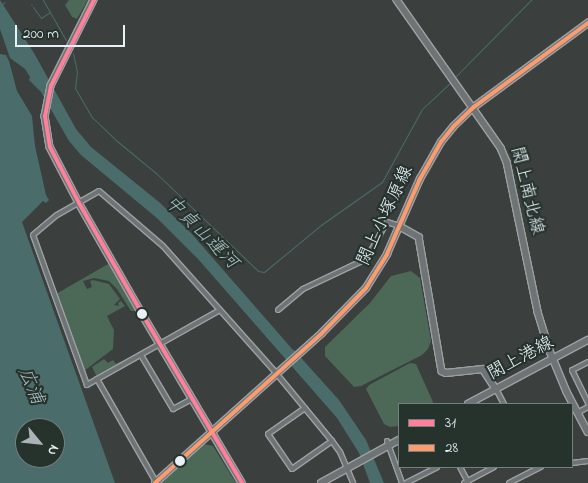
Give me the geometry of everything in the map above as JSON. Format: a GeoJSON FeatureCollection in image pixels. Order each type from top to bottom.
{"type":"FeatureCollection","features":[{"type":"Feature","properties":{"kind":"street"},"geometry":{"type":"LineString","coordinates":[[94,0],[54,80],[46,111],[47,136],[50,147],[79,203],[242,483]]}},
{"type":"Feature","properties":{"kind":"street","name":"閖上南北線"},"geometry":{"type":"LineString","coordinates":[[397,0],[501,148],[507,162],[538,312],[552,358],[572,403]]}},
{"type":"Feature","properties":{"kind":"street","name":"閖上小塚原線"},"geometry":{"type":"LineString","coordinates":[[276,372],[353,304],[366,288],[384,260],[420,179],[441,142],[474,108],[588,23]]}},
{"type":"Feature","properties":{"kind":"street"},"geometry":{"type":"LineString","coordinates":[[220,310],[87,385],[33,235],[57,215],[100,191],[157,240],[276,372],[332,441],[353,483]]}},
{"type":"Feature","properties":{"kind":"street"},"geometry":{"type":"LineString","coordinates":[[278,310],[303,289],[364,260],[387,222],[400,226],[419,237],[426,235]]}},
{"type":"Feature","properties":{"kind":"street"},"geometry":{"type":"LineString","coordinates":[[419,237],[442,371],[446,373],[483,368],[503,403]]}},
{"type":"Feature","properties":{"kind":"street","name":"閖上港線"},"geometry":{"type":"LineString","coordinates":[[470,403],[588,340]]}},
{"type":"Feature","properties":{"kind":"street"},"geometry":{"type":"LineString","coordinates":[[141,355],[173,409],[192,399]]}},
{"type":"Feature","properties":{"kind":"street"},"geometry":{"type":"LineString","coordinates":[[588,362],[572,370],[588,403]]}},
{"type":"Feature","properties":{"kind":"street"},"geometry":{"type":"LineString","coordinates":[[97,379],[155,482],[276,372]]}},
{"type":"Feature","properties":{"kind":"street","name":"閖上南北線"},"geometry":{"type":"LineString","coordinates":[[573,404],[588,432]]}},
{"type":"Feature","properties":{"kind":"street"},"geometry":{"type":"LineString","coordinates":[[577,413],[588,407]]}},
{"type":"Feature","properties":{"kind":"street"},"geometry":{"type":"LineString","coordinates":[[305,408],[268,434],[292,468],[332,441]]}},
{"type":"Feature","properties":{"kind":"street"},"geometry":{"type":"LineString","coordinates":[[321,483],[380,450],[388,443],[398,440]]}},
{"type":"Feature","properties":{"kind":"street"},"geometry":{"type":"LineString","coordinates":[[388,443],[402,483]]}},
{"type":"Feature","properties":{"kind":"street"},"geometry":{"type":"LineString","coordinates":[[573,463],[588,462]]}},
{"type":"Feature","properties":{"kind":"street"},"geometry":{"type":"LineString","coordinates":[[406,483],[435,468]]}},
{"type":"Feature","properties":{"kind":"street"},"geometry":{"type":"LineString","coordinates":[[460,468],[466,482],[492,468]]}},
{"type":"Feature","properties":{"kind":"street"},"geometry":{"type":"LineString","coordinates":[[508,483],[539,468]]}},
{"type":"Feature","properties":{"kind":"green space"},"geometry":{"type":"Polygon","coordinates":[[[69,0],[88,0],[77,19],[72,17],[65,5],[69,0]]]}},
{"type":"Feature","properties":{"kind":"green space"},"geometry":{"type":"Polygon","coordinates":[[[108,264],[136,311],[131,311],[117,289],[109,281],[94,278],[83,281],[87,289],[92,287],[90,281],[93,280],[109,284],[120,299],[114,305],[119,306],[118,303],[121,301],[125,306],[107,316],[114,330],[113,349],[84,371],[56,294],[108,264]]]}},
{"type":"Feature","properties":{"kind":"green space"},"geometry":{"type":"Polygon","coordinates":[[[411,271],[420,278],[431,341],[428,349],[422,355],[361,386],[354,387],[325,356],[325,347],[370,303],[391,276],[411,271]]]}},
{"type":"Feature","properties":{"kind":"green space"},"geometry":{"type":"Polygon","coordinates":[[[104,359],[108,363],[113,360],[116,364],[123,362],[97,377],[92,367],[104,359]]]}},
{"type":"Feature","properties":{"kind":"green space"},"geometry":{"type":"Polygon","coordinates":[[[410,363],[416,364],[433,402],[398,403],[398,426],[390,427],[384,424],[366,389],[369,385],[410,363]]]}},
{"type":"Feature","properties":{"kind":"green space"},"geometry":{"type":"Polygon","coordinates":[[[204,444],[213,446],[236,483],[161,483],[204,444]]]}},
{"type":"Feature","properties":{"kind":"water"},"geometry":{"type":"Polygon","coordinates":[[[0,0],[34,53],[76,129],[91,147],[159,202],[191,233],[339,400],[366,440],[384,483],[370,483],[359,453],[337,418],[198,259],[158,219],[81,155],[69,141],[41,92],[29,80],[30,77],[25,69],[10,58],[0,29],[0,0]]]}},
{"type":"Feature","properties":{"kind":"water","name":"広浦"},"geometry":{"type":"Polygon","coordinates":[[[0,54],[6,55],[17,91],[32,116],[35,146],[46,195],[49,200],[46,203],[43,201],[22,222],[115,483],[0,483],[0,54]]]}},
{"type":"Feature","properties":{"kind":"waterway"},"geometry":{"type":"LineString","coordinates":[[43,0],[66,40]]}},
{"type":"Feature","properties":{"kind":"waterway"},"geometry":{"type":"LineString","coordinates":[[454,78],[531,0]]}},
{"type":"Feature","properties":{"kind":"waterway"},"geometry":{"type":"LineString","coordinates":[[0,6],[5,2]]}},
{"type":"Feature","properties":{"kind":"waterway"},"geometry":{"type":"LineString","coordinates":[[33,7],[41,18],[50,12]]}},
{"type":"Feature","properties":{"kind":"waterway","name":"中貞山運河"},"geometry":{"type":"LineString","coordinates":[[73,53],[77,72],[75,88],[92,117],[117,141],[157,174],[258,271],[264,272],[321,225],[382,182],[422,109],[452,81]]}},
{"type":"Feature","properties":{"kind":"transit line","name":"31"},"geometry":{"type":"LineString","coordinates":[[94,0],[51,86],[45,116],[50,147],[79,203],[144,317],[242,483]]}},
{"type":"Feature","properties":{"kind":"transit line","name":"28"},"geometry":{"type":"LineString","coordinates":[[155,483],[322,333],[366,288],[387,254],[420,179],[441,142],[453,127],[474,107],[588,23]]}}]}
